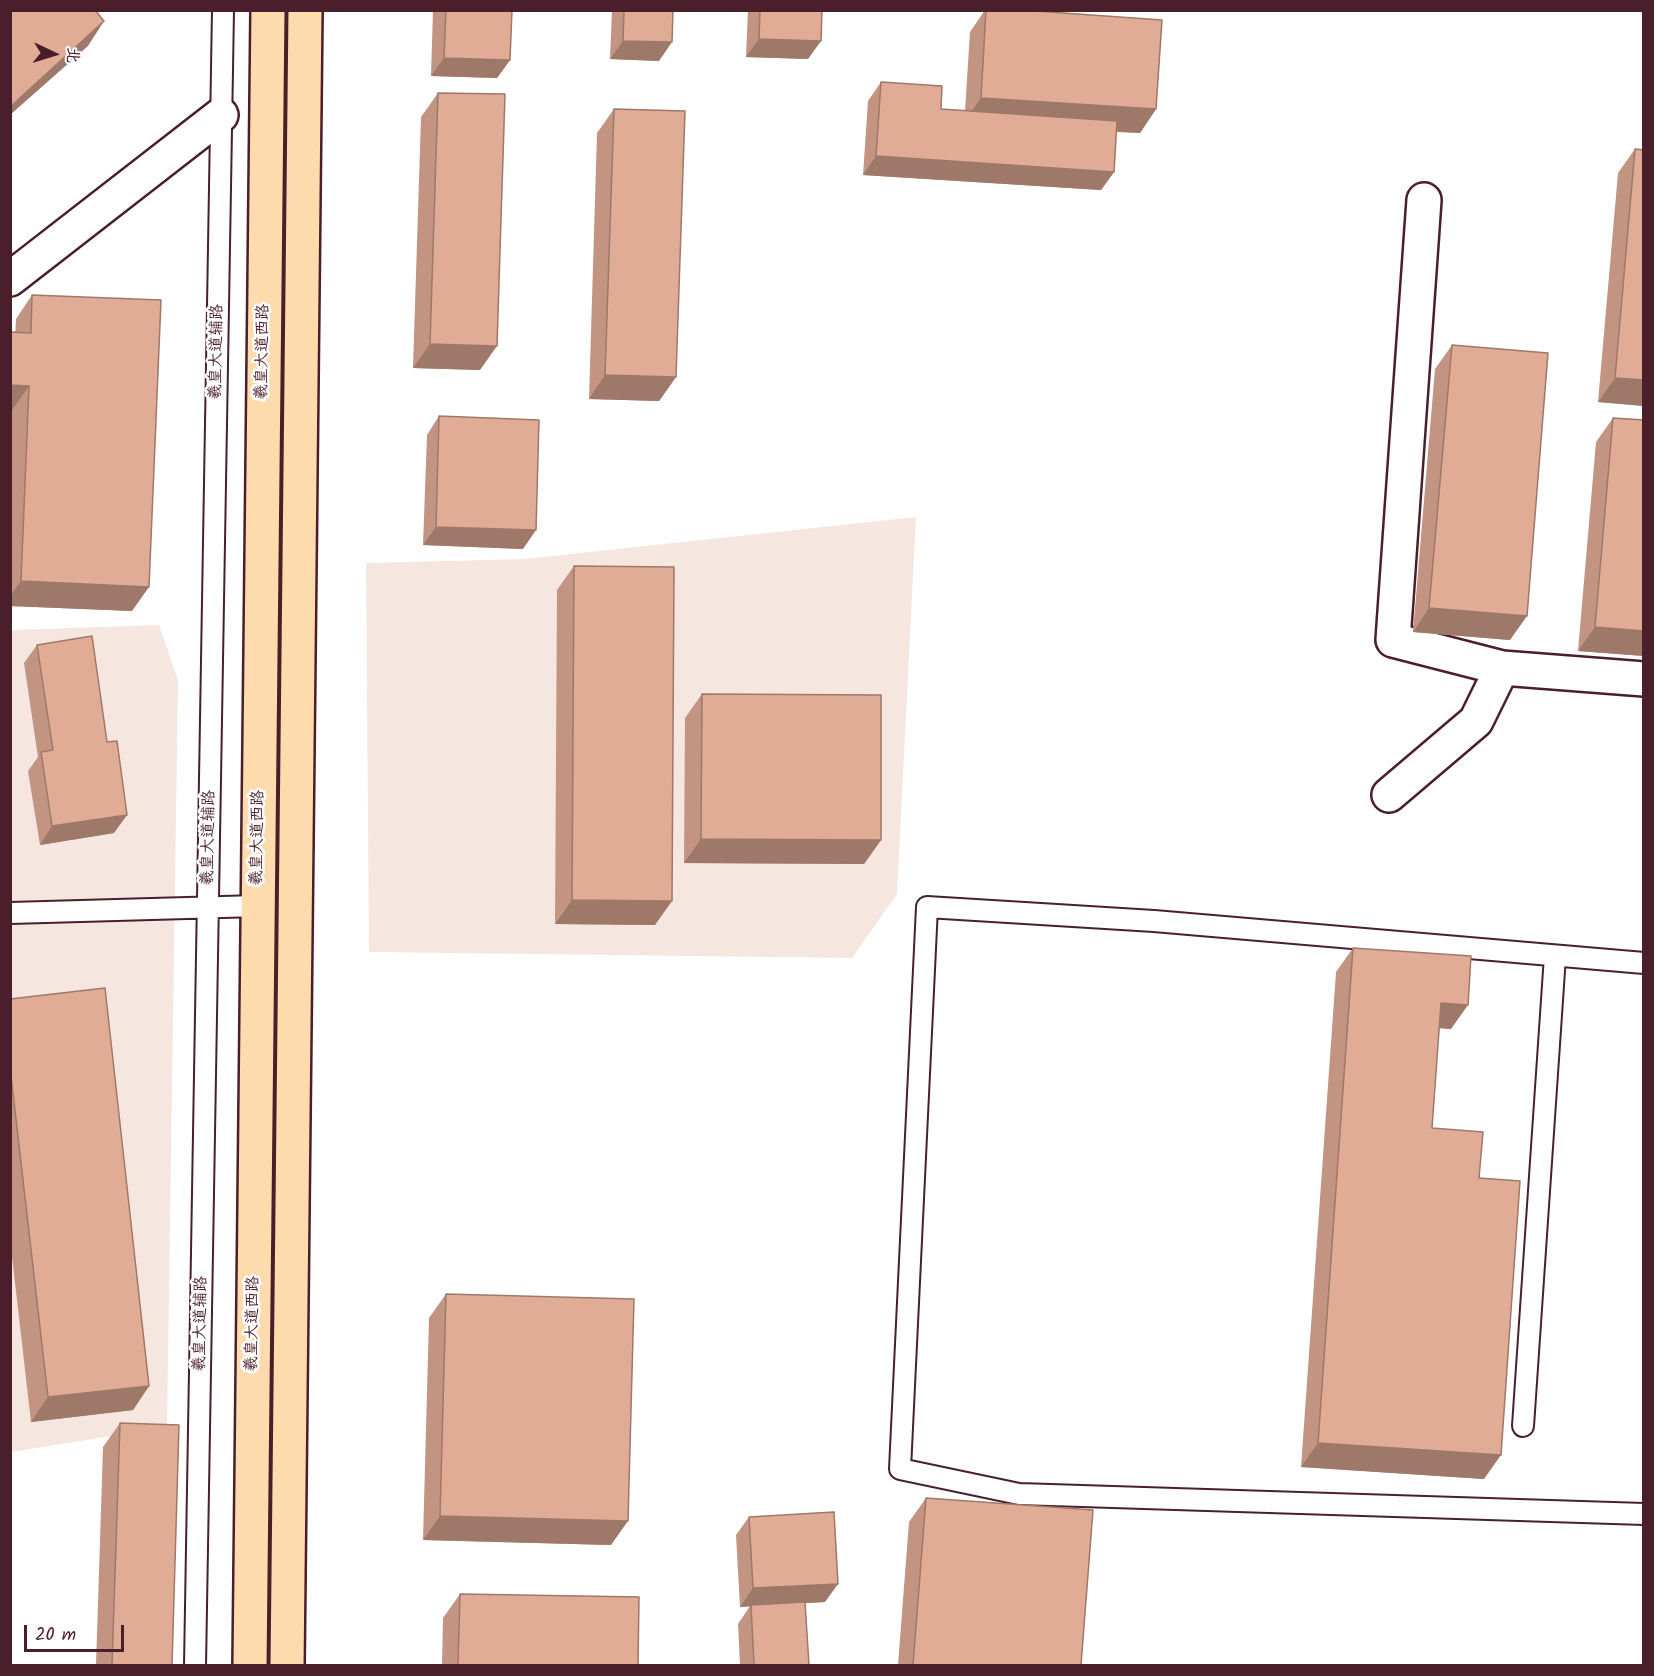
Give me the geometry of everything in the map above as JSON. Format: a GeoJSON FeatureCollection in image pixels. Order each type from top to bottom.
{"type":"FeatureCollection","features":[{"type":"Feature","properties":{"kind":"main road","name":"羲皇大道西路"},"geometry":{"type":"LineString","coordinates":[[250,1665],[268,10]]}},
{"type":"Feature","properties":{"kind":"main road"},"geometry":{"type":"LineString","coordinates":[[287,1665],[307,15]]}},
{"type":"Feature","properties":{"kind":"street"},"geometry":{"type":"LineString","coordinates":[[10,279],[221,115]]}},
{"type":"Feature","properties":{"kind":"street"},"geometry":{"type":"LineString","coordinates":[[1424,200],[1393,640],[1502,668],[1644,679]]}},
{"type":"Feature","properties":{"kind":"street"},"geometry":{"type":"LineString","coordinates":[[1389,795],[1476,721],[1502,668]]}},
{"type":"Feature","properties":{"kind":"lane","name":"羲皇大道辅路"},"geometry":{"type":"LineString","coordinates":[[195,1665],[223,10]]}},
{"type":"Feature","properties":{"kind":"lane"},"geometry":{"type":"LineString","coordinates":[[10,913],[258,906]]}},
{"type":"Feature","properties":{"kind":"lane"},"geometry":{"type":"LineString","coordinates":[[1644,963],[1154,921],[927,907],[900,1469],[1019,1494],[1644,1514]]}},
{"type":"Feature","properties":{"kind":"lane"},"geometry":{"type":"LineString","coordinates":[[1523,1426],[1555,956]]}},
{"type":"Feature","properties":{"kind":"shaded area"},"geometry":{"type":"Polygon","coordinates":[[[916,517],[897,894],[852,958],[369,952],[366,563],[524,559],[916,517]]]}},
{"type":"Feature","properties":{"kind":"shaded area"},"geometry":{"type":"Polygon","coordinates":[[[159,625],[178,680],[167,1427],[11,1452],[11,630],[159,625]]]}},
{"type":"Feature","properties":{"kind":"building"},"geometry":{"type":"Polygon","coordinates":[[[10,10],[95,10],[104,21],[10,107],[10,10]]]}},
{"type":"Feature","properties":{"kind":"building"},"geometry":{"type":"Polygon","coordinates":[[[446,10],[512,10],[510,60],[444,58],[446,10]]]}},
{"type":"Feature","properties":{"kind":"building"},"geometry":{"type":"Polygon","coordinates":[[[624,10],[673,10],[672,42],[623,41],[624,10]]]}},
{"type":"Feature","properties":{"kind":"building"},"geometry":{"type":"Polygon","coordinates":[[[760,10],[822,10],[821,41],[759,39],[760,10]]]}},
{"type":"Feature","properties":{"kind":"building"},"geometry":{"type":"Polygon","coordinates":[[[986,10],[1021,10],[1162,20],[1156,109],[981,98],[986,10]]]}},
{"type":"Feature","properties":{"kind":"building"},"geometry":{"type":"Polygon","coordinates":[[[881,82],[942,86],[941,109],[1117,121],[1114,172],[876,156],[881,82]]]}},
{"type":"Feature","properties":{"kind":"building"},"geometry":{"type":"Polygon","coordinates":[[[438,93],[505,94],[497,346],[430,344],[438,93]]]}},
{"type":"Feature","properties":{"kind":"building"},"geometry":{"type":"Polygon","coordinates":[[[614,109],[685,111],[676,377],[605,375],[614,109]]]}},
{"type":"Feature","properties":{"kind":"building"},"geometry":{"type":"Polygon","coordinates":[[[1635,149],[1644,150],[1644,380],[1615,378],[1635,149]]]}},
{"type":"Feature","properties":{"kind":"building"},"geometry":{"type":"Polygon","coordinates":[[[32,295],[161,300],[149,587],[21,581],[29,386],[10,385],[10,332],[31,333],[32,295]]]}},
{"type":"Feature","properties":{"kind":"building"},"geometry":{"type":"Polygon","coordinates":[[[1452,345],[1548,353],[1527,616],[1429,608],[1452,345]]]}},
{"type":"Feature","properties":{"kind":"building"},"geometry":{"type":"Polygon","coordinates":[[[439,416],[539,420],[536,530],[436,527],[439,416]]]}},
{"type":"Feature","properties":{"kind":"building"},"geometry":{"type":"Polygon","coordinates":[[[1613,418],[1644,420],[1644,631],[1595,627],[1613,418]]]}},
{"type":"Feature","properties":{"kind":"building"},"geometry":{"type":"Polygon","coordinates":[[[574,566],[674,567],[672,901],[572,900],[574,566]]]}},
{"type":"Feature","properties":{"kind":"building"},"geometry":{"type":"Polygon","coordinates":[[[92,636],[107,742],[117,741],[127,815],[52,826],[41,752],[53,750],[37,645],[92,636]]]}},
{"type":"Feature","properties":{"kind":"building"},"geometry":{"type":"Polygon","coordinates":[[[702,694],[881,695],[881,840],[701,839],[702,694]]]}},
{"type":"Feature","properties":{"kind":"building"},"geometry":{"type":"Polygon","coordinates":[[[1353,948],[1471,956],[1468,1005],[1441,1003],[1432,1128],[1483,1132],[1479,1178],[1520,1181],[1501,1455],[1318,1443],[1353,948]]]}},
{"type":"Feature","properties":{"kind":"building"},"geometry":{"type":"Polygon","coordinates":[[[105,988],[149,1386],[48,1397],[10,1067],[10,999],[105,988]]]}},
{"type":"Feature","properties":{"kind":"building"},"geometry":{"type":"Polygon","coordinates":[[[446,1294],[634,1299],[628,1521],[440,1516],[446,1294]]]}},
{"type":"Feature","properties":{"kind":"building"},"geometry":{"type":"Polygon","coordinates":[[[120,1423],[179,1425],[172,1665],[112,1665],[120,1423]]]}},
{"type":"Feature","properties":{"kind":"building"},"geometry":{"type":"Polygon","coordinates":[[[926,1498],[1093,1510],[1081,1665],[913,1665],[926,1498]]]}},
{"type":"Feature","properties":{"kind":"building"},"geometry":{"type":"Polygon","coordinates":[[[834,1512],[838,1584],[753,1588],[749,1517],[834,1512]]]}},
{"type":"Feature","properties":{"kind":"building"},"geometry":{"type":"Polygon","coordinates":[[[460,1594],[639,1597],[638,1665],[458,1665],[460,1594]]]}},
{"type":"Feature","properties":{"kind":"building"},"geometry":{"type":"Polygon","coordinates":[[[805,1602],[809,1665],[754,1665],[751,1605],[805,1602]]]}}]}
